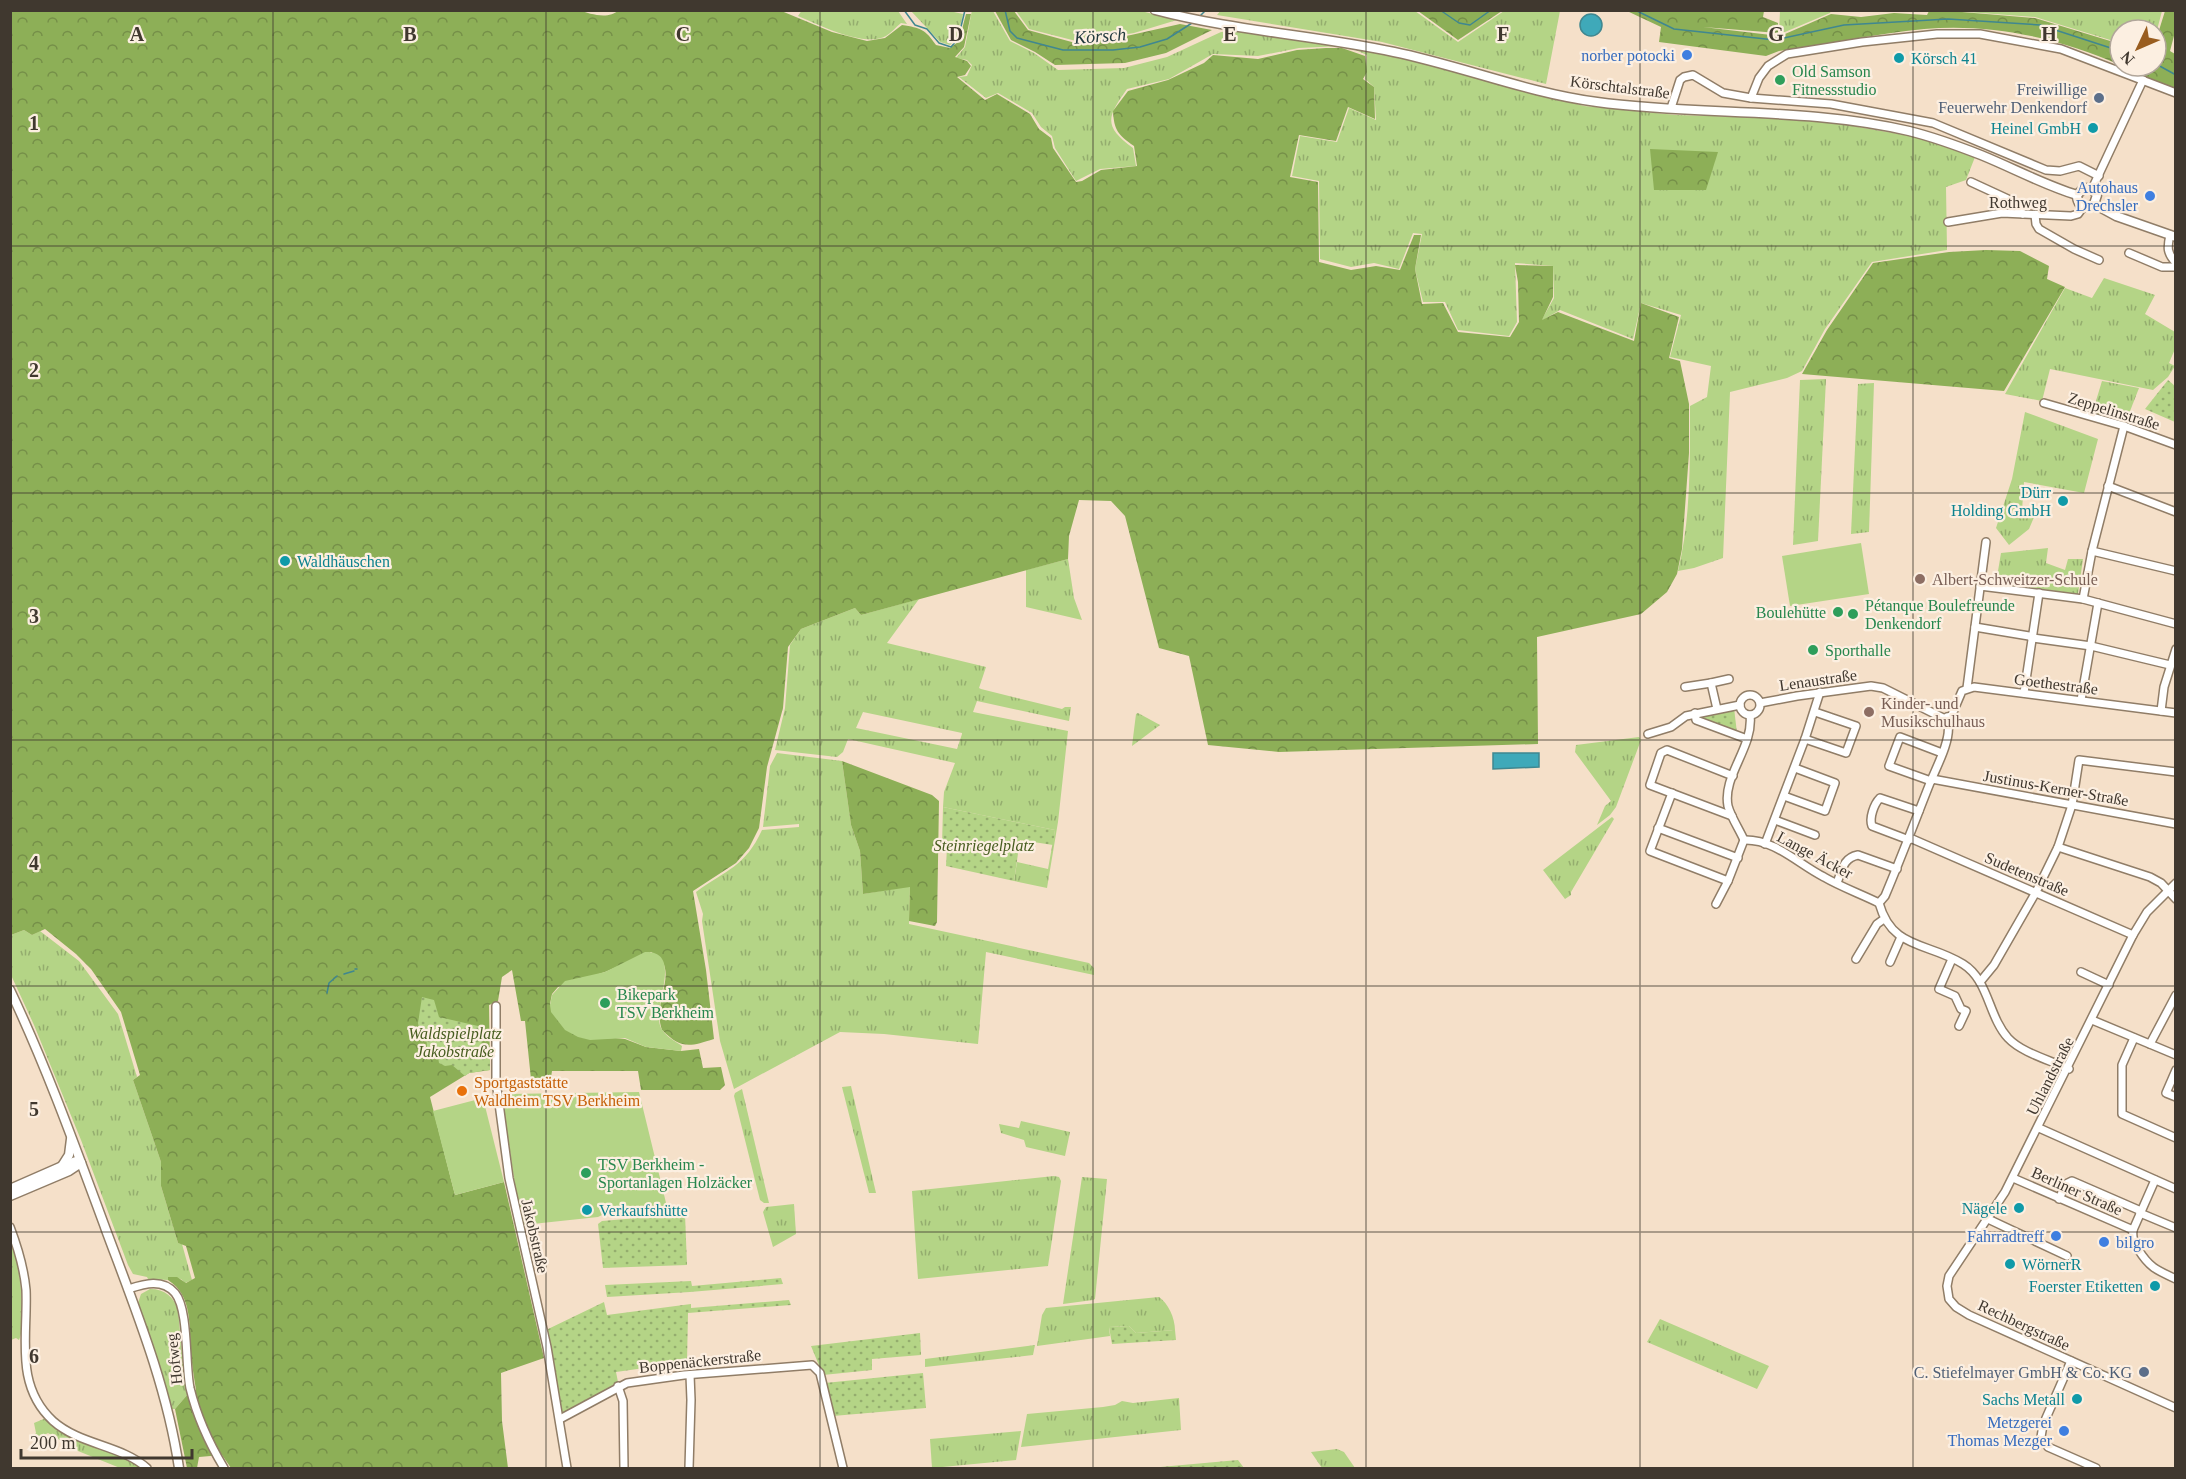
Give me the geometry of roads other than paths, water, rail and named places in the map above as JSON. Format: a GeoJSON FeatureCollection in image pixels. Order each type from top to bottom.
{"type":"FeatureCollection","features":[{"type":"Feature","properties":{"kind":"main road","name":"Körschtalstraße"},"geometry":{"type":"LineString","coordinates":[[1155,10],[1215,24],[1393,51],[1578,99],[1671,108],[1838,119],[1909,132],[1980,155],[2048,185],[2077,195]]}},
{"type":"Feature","properties":{"kind":"main road"},"geometry":{"type":"LineString","coordinates":[[2084,188],[2092,189],[2097,195],[2094,204],[2083,207],[2078,202],[2077,195],[2084,188]]}},
{"type":"Feature","properties":{"kind":"main road"},"geometry":{"type":"LineString","coordinates":[[2094,204],[2116,216],[2173,236]]}},
{"type":"Feature","properties":{"kind":"main road"},"geometry":{"type":"LineString","coordinates":[[10,990],[71,1136],[128,1289],[162,1388],[179,1468]]}},
{"type":"Feature","properties":{"kind":"main road"},"geometry":{"type":"LineString","coordinates":[[63,1170],[69,1155],[71,1136]]}},
{"type":"Feature","properties":{"kind":"main road"},"geometry":{"type":"LineString","coordinates":[[10,1188],[81,1163]]}},
{"type":"Feature","properties":{"kind":"main road"},"geometry":{"type":"LineString","coordinates":[[10,1196],[63,1170],[79,1174],[89,1182]]}},
{"type":"Feature","properties":{"kind":"street"},"geometry":{"type":"LineString","coordinates":[[1751,98],[1759,78],[1768,66],[1788,54],[1862,42],[1937,34],[1980,34],[2061,49],[2175,93]]}},
{"type":"Feature","properties":{"kind":"street"},"geometry":{"type":"LineString","coordinates":[[1671,108],[1680,80],[1693,75],[1723,93],[1751,98],[1831,104],[1933,123],[2046,170],[2060,171],[2079,166],[2099,176]]}},
{"type":"Feature","properties":{"kind":"street"},"geometry":{"type":"LineString","coordinates":[[2092,189],[2143,80]]}},
{"type":"Feature","properties":{"kind":"street"},"geometry":{"type":"LineString","coordinates":[[1971,182],[2010,200],[2023,214]]}},
{"type":"Feature","properties":{"kind":"street","name":"Rothweg"},"geometry":{"type":"LineString","coordinates":[[1948,222],[2002,213],[2071,216],[2078,214],[2083,207]]}},
{"type":"Feature","properties":{"kind":"street"},"geometry":{"type":"LineString","coordinates":[[2035,215],[2039,229],[2099,260]]}},
{"type":"Feature","properties":{"kind":"street"},"geometry":{"type":"LineString","coordinates":[[2129,253],[2162,267],[2175,265],[2167,248],[2173,236]]}},
{"type":"Feature","properties":{"kind":"street","name":"Zeppelinstraße"},"geometry":{"type":"LineString","coordinates":[[2044,404],[2124,426],[2175,445]]}},
{"type":"Feature","properties":{"kind":"street"},"geometry":{"type":"LineString","coordinates":[[2083,600],[2092,551],[2124,426]]}},
{"type":"Feature","properties":{"kind":"street"},"geometry":{"type":"LineString","coordinates":[[2108,486],[2175,512]]}},
{"type":"Feature","properties":{"kind":"street"},"geometry":{"type":"LineString","coordinates":[[1986,542],[1967,688],[1962,691],[1948,720],[1949,732],[1942,753],[1897,869],[1885,896],[1879,903],[1884,919],[1891,930],[1974,972],[1999,1026],[2016,1045],[2069,1068]]}},
{"type":"Feature","properties":{"kind":"street"},"geometry":{"type":"LineString","coordinates":[[2092,551],[2175,571]]}},
{"type":"Feature","properties":{"kind":"street"},"geometry":{"type":"LineString","coordinates":[[1980,586],[2083,600],[2175,624]]}},
{"type":"Feature","properties":{"kind":"street"},"geometry":{"type":"LineString","coordinates":[[2024,693],[2039,593]]}},
{"type":"Feature","properties":{"kind":"street"},"geometry":{"type":"LineString","coordinates":[[2081,700],[2098,603]]}},
{"type":"Feature","properties":{"kind":"street"},"geometry":{"type":"LineString","coordinates":[[1974,627],[2091,646],[2170,665]]}},
{"type":"Feature","properties":{"kind":"street"},"geometry":{"type":"LineString","coordinates":[[2161,711],[2175,649]]}},
{"type":"Feature","properties":{"kind":"street"},"geometry":{"type":"LineString","coordinates":[[1685,687],[1729,679]]}},
{"type":"Feature","properties":{"kind":"street"},"geometry":{"type":"LineString","coordinates":[[1711,683],[1717,709]]}},
{"type":"Feature","properties":{"kind":"street","name":"Lenaustraße"},"geometry":{"type":"LineString","coordinates":[[1760,704],[1820,692],[1871,686],[1883,688],[1948,720]]}},
{"type":"Feature","properties":{"kind":"street","name":"Goethestraße"},"geometry":{"type":"LineString","coordinates":[[1967,688],[2024,693],[2175,713]]}},
{"type":"Feature","properties":{"kind":"street"},"geometry":{"type":"LineString","coordinates":[[1765,844],[1795,768],[1820,692]]}},
{"type":"Feature","properties":{"kind":"street","name":"Lenaustraße"},"geometry":{"type":"LineString","coordinates":[[1740,705],[1743,698],[1749,695],[1757,698],[1760,704],[1757,712],[1750,715]]}},
{"type":"Feature","properties":{"kind":"street"},"geometry":{"type":"LineString","coordinates":[[1648,734],[1671,727],[1686,716],[1695,713],[1740,705],[1742,711],[1750,715],[1748,739],[1727,793],[1728,807],[1744,840],[1716,904]]}},
{"type":"Feature","properties":{"kind":"street"},"geometry":{"type":"LineString","coordinates":[[1805,739],[1846,753],[1856,726],[1815,712]]}},
{"type":"Feature","properties":{"kind":"street"},"geometry":{"type":"LineString","coordinates":[[1695,713],[1696,720],[1748,739]]}},
{"type":"Feature","properties":{"kind":"street","name":"Justinus-Kerner-Straße"},"geometry":{"type":"LineString","coordinates":[[1942,753],[1900,737],[1889,766],[1931,780],[2175,824]]}},
{"type":"Feature","properties":{"kind":"street"},"geometry":{"type":"LineString","coordinates":[[1732,816],[1650,785],[1661,753],[1667,750],[1733,776]]}},
{"type":"Feature","properties":{"kind":"street"},"geometry":{"type":"LineString","coordinates":[[1980,982],[1994,965],[2036,892],[2058,847],[2072,805],[2079,760],[2175,772]]}},
{"type":"Feature","properties":{"kind":"street"},"geometry":{"type":"LineString","coordinates":[[1784,796],[1825,811],[1835,783],[1795,768]]}},
{"type":"Feature","properties":{"kind":"street"},"geometry":{"type":"LineString","coordinates":[[1671,793],[1650,852],[1728,881]]}},
{"type":"Feature","properties":{"kind":"street","name":"Sudetenstraße"},"geometry":{"type":"LineString","coordinates":[[1919,812],[1880,798],[1876,802],[1870,820],[1872,826],[2036,892],[2133,935]]}},
{"type":"Feature","properties":{"kind":"street"},"geometry":{"type":"LineString","coordinates":[[1775,820],[1815,835]]}},
{"type":"Feature","properties":{"kind":"street"},"geometry":{"type":"LineString","coordinates":[[1658,828],[1738,858]]}},
{"type":"Feature","properties":{"kind":"street","name":"Lange Äcker"},"geometry":{"type":"LineString","coordinates":[[1744,840],[1754,840],[1790,854],[1823,877],[1879,903]]}},
{"type":"Feature","properties":{"kind":"street"},"geometry":{"type":"LineString","coordinates":[[2058,847],[2150,877],[2161,883],[2175,899]]}},
{"type":"Feature","properties":{"kind":"street"},"geometry":{"type":"LineString","coordinates":[[1837,883],[1845,862],[1851,856],[1858,855],[1897,869]]}},
{"type":"Feature","properties":{"kind":"street","name":"Uhlandstraße"},"geometry":{"type":"LineString","coordinates":[[2013,1178],[2133,935],[2147,912],[2175,883]]}},
{"type":"Feature","properties":{"kind":"street"},"geometry":{"type":"LineString","coordinates":[[1856,959],[1877,924],[1884,919]]}},
{"type":"Feature","properties":{"kind":"street"},"geometry":{"type":"LineString","coordinates":[[1890,962],[1901,937]]}},
{"type":"Feature","properties":{"kind":"street"},"geometry":{"type":"LineString","coordinates":[[1952,959],[1939,989],[1955,996],[1961,1009],[1966,1011],[1959,1026]]}},
{"type":"Feature","properties":{"kind":"street"},"geometry":{"type":"LineString","coordinates":[[2081,972],[2109,985]]}},
{"type":"Feature","properties":{"kind":"street"},"geometry":{"type":"LineString","coordinates":[[2150,1044],[2175,995]]}},
{"type":"Feature","properties":{"kind":"street","name":"Jakobstraße"},"geometry":{"type":"LineString","coordinates":[[496,1006],[496,1081],[508,1178],[548,1353],[567,1468]]}},
{"type":"Feature","properties":{"kind":"street"},"geometry":{"type":"LineString","coordinates":[[2092,1020],[2175,1055]]}},
{"type":"Feature","properties":{"kind":"street"},"geometry":{"type":"LineString","coordinates":[[2134,1038],[2122,1065],[2122,1114],[2175,1138]]}},
{"type":"Feature","properties":{"kind":"street"},"geometry":{"type":"LineString","coordinates":[[2175,1070],[2166,1093],[2175,1097]]}},
{"type":"Feature","properties":{"kind":"street"},"geometry":{"type":"LineString","coordinates":[[2039,1128],[2175,1189]]}},
{"type":"Feature","properties":{"kind":"street","name":"Berliner Straße"},"geometry":{"type":"LineString","coordinates":[[2013,1178],[2133,1230],[2132,1238],[2150,1266],[2175,1279]]}},
{"type":"Feature","properties":{"kind":"street","name":"Rechbergstraße"},"geometry":{"type":"LineString","coordinates":[[2013,1178],[1949,1276],[1947,1287],[1949,1299],[1969,1315],[2175,1408]]}},
{"type":"Feature","properties":{"kind":"street"},"geometry":{"type":"LineString","coordinates":[[2133,1230],[2155,1180]]}},
{"type":"Feature","properties":{"kind":"street"},"geometry":{"type":"LineString","coordinates":[[2058,1199],[2067,1184],[2072,1181],[2175,1228]]}},
{"type":"Feature","properties":{"kind":"street"},"geometry":{"type":"LineString","coordinates":[[10,1183],[22,1184]]}},
{"type":"Feature","properties":{"kind":"street"},"geometry":{"type":"LineString","coordinates":[[1988,1219],[2067,1256]]}},
{"type":"Feature","properties":{"kind":"street"},"geometry":{"type":"LineString","coordinates":[[10,1227],[20,1253],[24,1275],[25,1361],[29,1382],[36,1399],[46,1414],[64,1429],[88,1442],[131,1458],[147,1468]]}},
{"type":"Feature","properties":{"kind":"street","name":"Hofweg"},"geometry":{"type":"LineString","coordinates":[[128,1289],[155,1283],[169,1288],[178,1297],[183,1313],[187,1371],[193,1398],[202,1427],[224,1468]]}},
{"type":"Feature","properties":{"kind":"street"},"geometry":{"type":"LineString","coordinates":[[2071,1361],[2043,1425],[2041,1437],[2048,1447],[2096,1468]]}},
{"type":"Feature","properties":{"kind":"street","name":"Boppenäckerstraße"},"geometry":{"type":"LineString","coordinates":[[560,1419],[618,1386],[632,1381],[807,1364],[816,1367],[822,1380],[843,1468]]}},
{"type":"Feature","properties":{"kind":"street"},"geometry":{"type":"LineString","coordinates":[[689,1468],[690,1375]]}},
{"type":"Feature","properties":{"kind":"street"},"geometry":{"type":"LineString","coordinates":[[618,1386],[622,1401],[624,1468]]}},
{"type":"Feature","properties":{"kind":"water"},"geometry":{"type":"Polygon","coordinates":[[[1587,14],[1595,14],[1602,21],[1602,29],[1595,36],[1587,36],[1580,29],[1580,21],[1587,14]]]}},
{"type":"Feature","properties":{"kind":"water"},"geometry":{"type":"Polygon","coordinates":[[[1493,753],[1539,753],[1539,767],[1493,769],[1493,753]]]}},
{"type":"Feature","properties":{"kind":"waterway","name":"Körsch"},"geometry":{"type":"LineString","coordinates":[[904,10],[915,25],[927,29],[939,43],[951,47],[958,39],[965,10]]}},
{"type":"Feature","properties":{"kind":"waterway","name":"Körsch"},"geometry":{"type":"LineString","coordinates":[[1005,10],[1010,31],[1017,38],[1063,50],[1113,50],[1140,47],[1167,39],[1192,23]]}},
{"type":"Feature","properties":{"kind":"waterway","name":"Körsch"},"geometry":{"type":"LineString","coordinates":[[1200,16],[1206,10]]}},
{"type":"Feature","properties":{"kind":"waterway","name":"Körsch"},"geometry":{"type":"LineString","coordinates":[[1440,10],[1459,23],[1470,25],[1491,10]]}},
{"type":"Feature","properties":{"kind":"waterway","name":"Körsch"},"geometry":{"type":"LineString","coordinates":[[1635,10],[1674,29],[1775,40],[1844,25],[1948,19],[2040,25],[2108,47]]}},
{"type":"Feature","properties":{"kind":"waterway","name":"Körsch"},"geometry":{"type":"LineString","coordinates":[[2168,71],[2176,75]]}},
{"type":"Feature","properties":{"kind":"waterway"},"geometry":{"type":"LineString","coordinates":[[344,974],[354,971]]}},
{"type":"Feature","properties":{"kind":"waterway"},"geometry":{"type":"LineString","coordinates":[[327,993],[329,983],[337,976]]}},
{"type":"Feature","properties":{"kind":"place","name":"norber potocki"},"geometry":{"type":"Point","coordinates":[1687,55]}},
{"type":"Feature","properties":{"kind":"place","name":"Körsch 41"},"geometry":{"type":"Point","coordinates":[1899,58]}},
{"type":"Feature","properties":{"kind":"place","name":"Old Samson Fitnessstudio"},"geometry":{"type":"Point","coordinates":[1780,80]}},
{"type":"Feature","properties":{"kind":"place","name":"Freiwillige Feuerwehr Denkendorf"},"geometry":{"type":"Point","coordinates":[2099,98]}},
{"type":"Feature","properties":{"kind":"place","name":"Heinel GmbH"},"geometry":{"type":"Point","coordinates":[2093,128]}},
{"type":"Feature","properties":{"kind":"place","name":"Autohaus Drechsler"},"geometry":{"type":"Point","coordinates":[2150,196]}},
{"type":"Feature","properties":{"kind":"place","name":"Dürr Holding GmbH"},"geometry":{"type":"Point","coordinates":[2063,501]}},
{"type":"Feature","properties":{"kind":"place","name":"Waldhäuschen"},"geometry":{"type":"Point","coordinates":[285,561]}},
{"type":"Feature","properties":{"kind":"place","name":"Albert-Schweitzer-Schule"},"geometry":{"type":"Point","coordinates":[1920,579]}},
{"type":"Feature","properties":{"kind":"place","name":"Boulehütte"},"geometry":{"type":"Point","coordinates":[1838,612]}},
{"type":"Feature","properties":{"kind":"place","name":"Pétanque Boulefreunde Denkendorf"},"geometry":{"type":"Point","coordinates":[1853,614]}},
{"type":"Feature","properties":{"kind":"place","name":"Sporthalle"},"geometry":{"type":"Point","coordinates":[1813,650]}},
{"type":"Feature","properties":{"kind":"place","name":"Kinder- und Musikschulhaus"},"geometry":{"type":"Point","coordinates":[1869,712]}},
{"type":"Feature","properties":{"kind":"place","name":"Bikepark TSV Berkheim"},"geometry":{"type":"Point","coordinates":[605,1003]}},
{"type":"Feature","properties":{"kind":"place","name":"Sportgaststätte Waldheim TSV Berkheim"},"geometry":{"type":"Point","coordinates":[462,1091]}},
{"type":"Feature","properties":{"kind":"place","name":"TSV Berkheim - Sportanlagen Holzäcker"},"geometry":{"type":"Point","coordinates":[586,1173]}},
{"type":"Feature","properties":{"kind":"place","name":"Nägele"},"geometry":{"type":"Point","coordinates":[2019,1208]}},
{"type":"Feature","properties":{"kind":"place","name":"Verkaufshütte"},"geometry":{"type":"Point","coordinates":[587,1210]}},
{"type":"Feature","properties":{"kind":"place","name":"Fahrradtreff"},"geometry":{"type":"Point","coordinates":[2056,1236]}},
{"type":"Feature","properties":{"kind":"place","name":"bilgro"},"geometry":{"type":"Point","coordinates":[2104,1242]}},
{"type":"Feature","properties":{"kind":"place","name":"WörnerR"},"geometry":{"type":"Point","coordinates":[2010,1264]}},
{"type":"Feature","properties":{"kind":"place","name":"Foerster Etiketten"},"geometry":{"type":"Point","coordinates":[2155,1286]}},
{"type":"Feature","properties":{"kind":"place","name":"C. Stiefelmayer GmbH & Co. KG"},"geometry":{"type":"Point","coordinates":[2144,1372]}},
{"type":"Feature","properties":{"kind":"place","name":"Sachs Metall"},"geometry":{"type":"Point","coordinates":[2077,1399]}},
{"type":"Feature","properties":{"kind":"place","name":"Metzgerei Thomas Mezger"},"geometry":{"type":"Point","coordinates":[2064,1431]}},
{"type":"Feature","properties":{"kind":"park label","name":"Steinriegelplatz"},"geometry":{"type":"Point","coordinates":[984,845]}},
{"type":"Feature","properties":{"kind":"park label","name":"Waldspielplatz Jakobstraße"},"geometry":{"type":"Point","coordinates":[455,1042]}}]}
